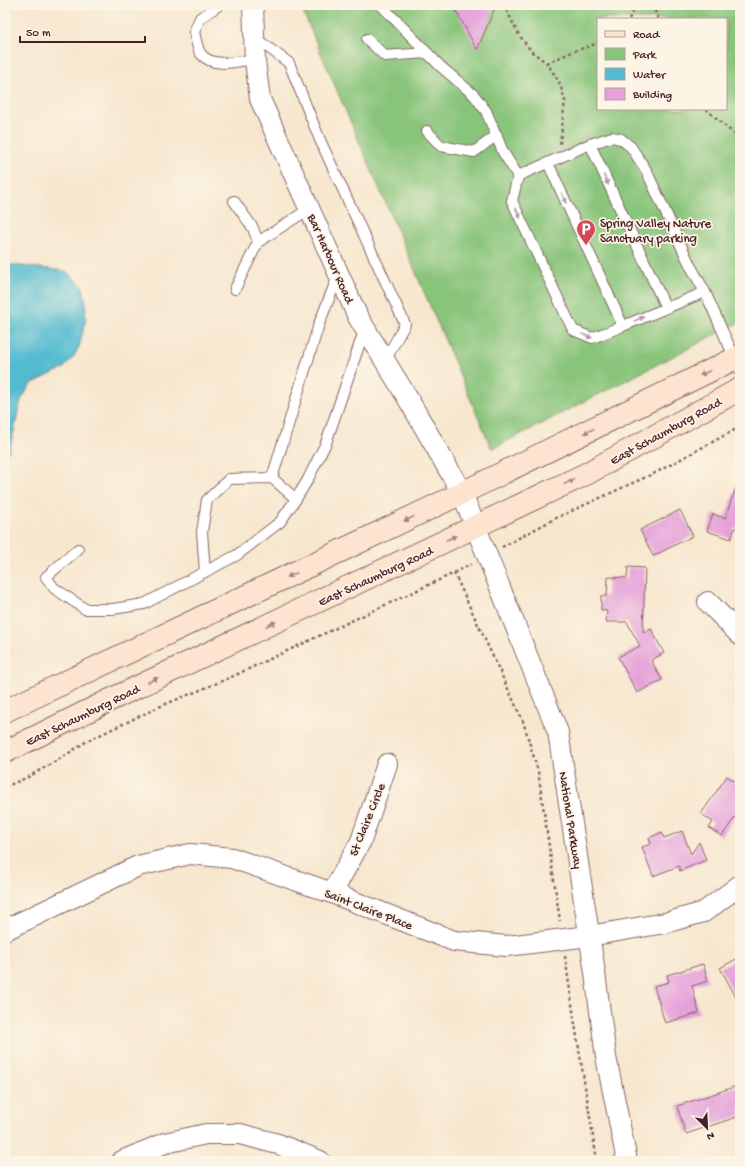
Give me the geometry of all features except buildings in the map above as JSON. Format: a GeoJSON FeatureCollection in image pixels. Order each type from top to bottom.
{"type":"FeatureCollection","features":[{"type":"Feature","properties":{"kind":"main road"},"geometry":{"type":"LineString","coordinates":[[5,712],[738,361]]}},
{"type":"Feature","properties":{"kind":"main road","name":"East Schaumburg Road"},"geometry":{"type":"LineString","coordinates":[[5,752],[110,700],[586,474],[740,389]]}},
{"type":"Feature","properties":{"kind":"street","name":"Bar Harbour Road"},"geometry":{"type":"LineString","coordinates":[[253,5],[255,59],[260,99],[358,317],[408,397],[462,493]]}},
{"type":"Feature","properties":{"kind":"street","name":"National Parkway"},"geometry":{"type":"LineString","coordinates":[[462,493],[558,732],[606,1057],[627,1161]]}},
{"type":"Feature","properties":{"kind":"street"},"geometry":{"type":"LineString","coordinates":[[708,602],[740,635]]}},
{"type":"Feature","properties":{"kind":"street","name":"St Claire Circle"},"geometry":{"type":"LineString","coordinates":[[332,893],[361,841],[387,764]]}},
{"type":"Feature","properties":{"kind":"street","name":"Saint Claire Place"},"geometry":{"type":"LineString","coordinates":[[5,930],[138,866],[190,854],[232,858],[332,893],[454,941],[507,946],[589,936],[665,923],[704,912],[740,885]]}},
{"type":"Feature","properties":{"kind":"street"},"geometry":{"type":"LineString","coordinates":[[122,1161],[165,1143],[206,1134],[240,1134],[278,1144],[320,1161]]}},
{"type":"Feature","properties":{"kind":"lane"},"geometry":{"type":"LineString","coordinates":[[219,5],[200,18],[194,32],[200,53],[209,61],[228,63],[255,59]]}},
{"type":"Feature","properties":{"kind":"lane"},"geometry":{"type":"LineString","coordinates":[[381,5],[427,53],[474,95],[486,110],[503,152],[518,176],[512,201],[573,330],[592,338],[705,292]]}},
{"type":"Feature","properties":{"kind":"lane"},"geometry":{"type":"LineString","coordinates":[[254,37],[289,63],[320,140],[405,324],[385,361]]}},
{"type":"Feature","properties":{"kind":"lane"},"geometry":{"type":"LineString","coordinates":[[366,39],[385,56],[427,53]]}},
{"type":"Feature","properties":{"kind":"lane"},"geometry":{"type":"LineString","coordinates":[[427,131],[441,146],[474,152],[496,135]]}},
{"type":"Feature","properties":{"kind":"lane"},"geometry":{"type":"LineString","coordinates":[[518,176],[590,144],[612,137],[621,139],[631,147],[646,170],[690,265],[705,292],[738,361]]}},
{"type":"Feature","properties":{"kind":"lane"},"geometry":{"type":"LineString","coordinates":[[590,144],[666,308]]}},
{"type":"Feature","properties":{"kind":"lane"},"geometry":{"type":"LineString","coordinates":[[548,162],[623,326]]}},
{"type":"Feature","properties":{"kind":"lane"},"geometry":{"type":"LineString","coordinates":[[234,202],[253,228],[258,242]]}},
{"type":"Feature","properties":{"kind":"lane"},"geometry":{"type":"LineString","coordinates":[[235,289],[258,242],[309,209]]}},
{"type":"Feature","properties":{"kind":"lane"},"geometry":{"type":"LineString","coordinates":[[272,478],[319,324],[339,274]]}},
{"type":"Feature","properties":{"kind":"lane"},"geometry":{"type":"LineString","coordinates":[[78,549],[46,577],[54,588],[85,609],[113,609],[144,604],[237,555],[280,522],[307,481],[326,443],[365,328]]}},
{"type":"Feature","properties":{"kind":"lane"},"geometry":{"type":"LineString","coordinates":[[205,572],[202,532],[208,500],[229,480],[272,478],[296,499]]}},
{"type":"Feature","properties":{"kind":"path"},"geometry":{"type":"LineString","coordinates":[[504,5],[519,35],[532,52],[547,64],[559,82],[565,100],[558,158]]}},
{"type":"Feature","properties":{"kind":"path"},"geometry":{"type":"LineString","coordinates":[[630,18],[637,5]]}},
{"type":"Feature","properties":{"kind":"path"},"geometry":{"type":"LineString","coordinates":[[652,5],[658,18]]}},
{"type":"Feature","properties":{"kind":"path"},"geometry":{"type":"LineString","coordinates":[[547,64],[572,52],[597,43]]}},
{"type":"Feature","properties":{"kind":"path"},"geometry":{"type":"LineString","coordinates":[[707,110],[740,139]]}},
{"type":"Feature","properties":{"kind":"path"},"geometry":{"type":"LineString","coordinates":[[518,539],[556,518],[657,472],[740,427]]}},
{"type":"Feature","properties":{"kind":"path"},"geometry":{"type":"LineString","coordinates":[[5,787],[28,777],[94,738],[161,706],[227,678],[454,573],[523,721],[538,771],[574,1018],[597,1161]]}},
{"type":"Feature","properties":{"kind":"green space"},"geometry":{"type":"Polygon","coordinates":[[[300,5],[740,5],[740,322],[492,449],[300,5]]]}},
{"type":"Feature","properties":{"kind":"water"},"geometry":{"type":"Polygon","coordinates":[[[5,264],[66,271],[83,287],[86,302],[85,323],[79,347],[64,368],[31,384],[21,400],[9,452],[5,456],[5,264]]]}},
{"type":"Feature","properties":{"kind":"place","name":"Spring Valley Nature Sanctuary parking"},"geometry":{"type":"Point","coordinates":[586,246]}}]}
